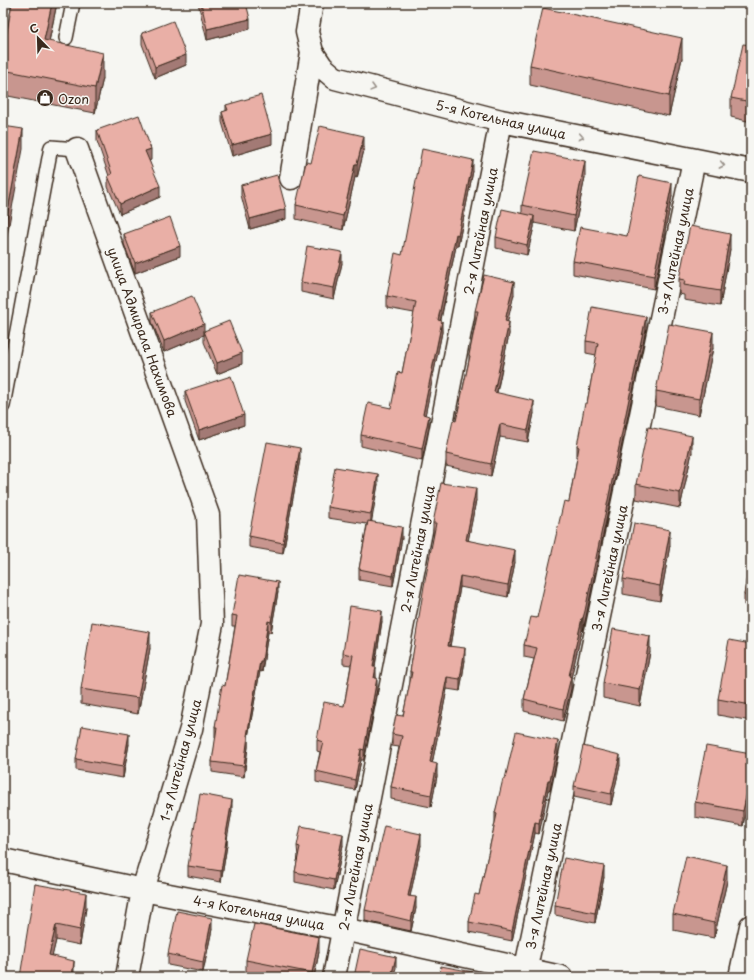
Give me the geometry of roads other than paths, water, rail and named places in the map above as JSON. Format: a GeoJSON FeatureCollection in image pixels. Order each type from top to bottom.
{"type":"FeatureCollection","features":[{"type":"Feature","properties":{"kind":"street","name":"5-я Котельная улица"},"geometry":{"type":"LineString","coordinates":[[312,3],[307,32],[312,52],[322,67],[335,78],[501,121],[751,171]]}},
{"type":"Feature","properties":{"kind":"street"},"geometry":{"type":"LineString","coordinates":[[291,178],[312,52]]}},
{"type":"Feature","properties":{"kind":"street","name":"2-я Литейная улица"},"geometry":{"type":"LineString","coordinates":[[334,977],[501,121]]}},
{"type":"Feature","properties":{"kind":"street","name":"улица Адмирала Нахимова"},"geometry":{"type":"LineString","coordinates":[[77,149],[208,515]]}},
{"type":"Feature","properties":{"kind":"street","name":"3-я Литейная улица"},"geometry":{"type":"LineString","coordinates":[[525,973],[694,160]]}},
{"type":"Feature","properties":{"kind":"street","name":"1-я Литейная улица"},"geometry":{"type":"LineString","coordinates":[[127,977],[143,890],[191,729],[212,624],[208,515]]}},
{"type":"Feature","properties":{"kind":"street","name":"4-я Котельная улица"},"geometry":{"type":"LineString","coordinates":[[3,860],[143,890],[343,929],[525,973],[561,977]]}},
{"type":"Feature","properties":{"kind":"street"},"geometry":{"type":"LineString","coordinates":[[740,977],[751,926]]}},
{"type":"Feature","properties":{"kind":"lane"},"geometry":{"type":"LineString","coordinates":[[66,38],[73,3]]}},
{"type":"Feature","properties":{"kind":"lane"},"geometry":{"type":"LineString","coordinates":[[3,406],[50,148],[77,149]]}},
{"type":"Feature","properties":{"kind":"place","name":"Ozon"},"geometry":{"type":"Point","coordinates":[45,98]}}]}
